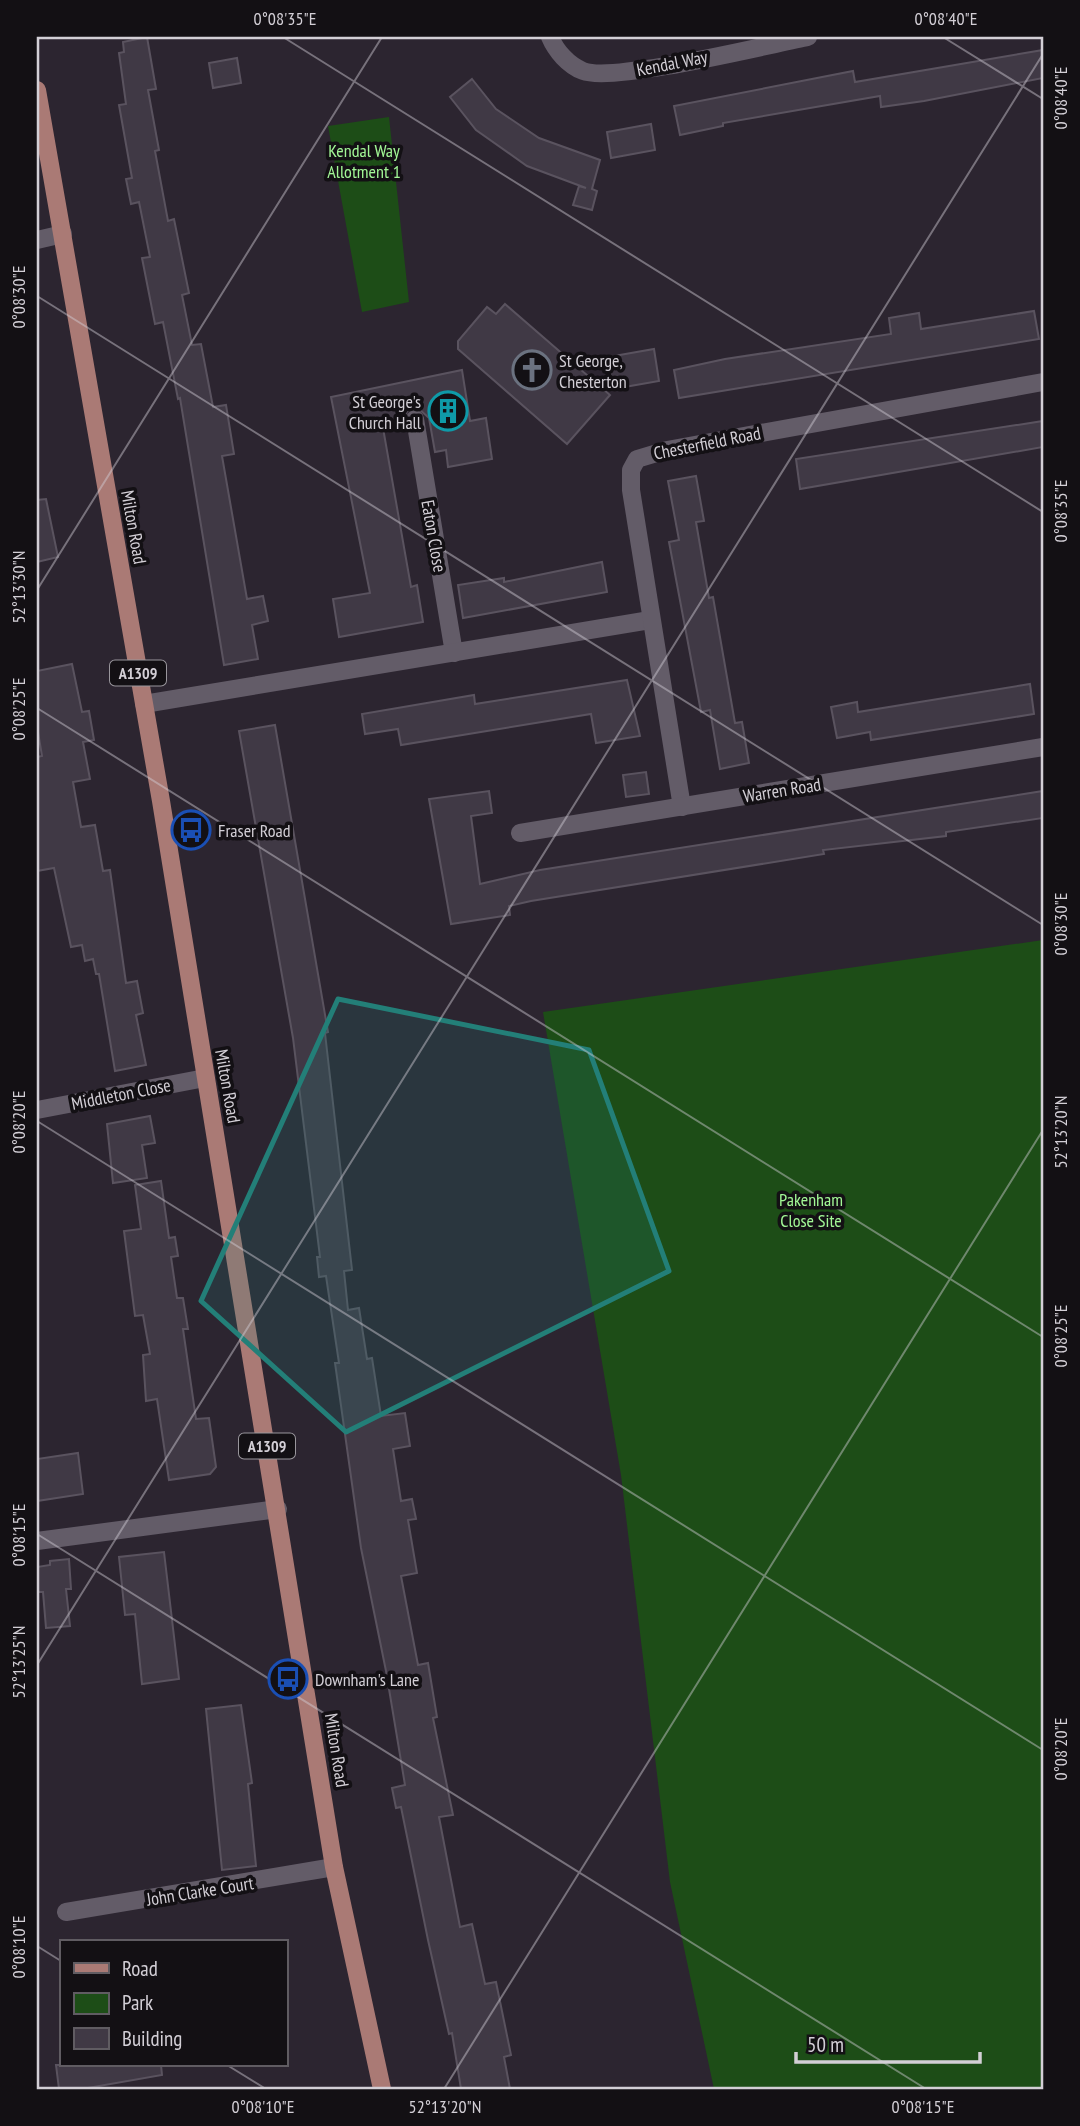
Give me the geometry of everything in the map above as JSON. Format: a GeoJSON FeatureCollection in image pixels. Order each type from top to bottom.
{"type":"FeatureCollection","features":[{"type":"Feature","properties":{"kind":"main road","name":"Milton Road"},"geometry":{"type":"LineString","coordinates":[[37,90],[144,704],[278,1509],[334,1867],[382,2089]]}},
{"type":"Feature","properties":{"kind":"street","name":"Kendal Way"},"geometry":{"type":"LineString","coordinates":[[550,37],[566,61],[584,72],[625,72],[808,37]]}},
{"type":"Feature","properties":{"kind":"street"},"geometry":{"type":"LineString","coordinates":[[37,240],[63,234]]}},
{"type":"Feature","properties":{"kind":"street","name":"Chesterfield Road"},"geometry":{"type":"LineString","coordinates":[[682,807],[631,490],[631,470],[637,459],[667,450],[1043,382]]}},
{"type":"Feature","properties":{"kind":"street","name":"Eaton Close"},"geometry":{"type":"LineString","coordinates":[[415,419],[454,653]]}},
{"type":"Feature","properties":{"kind":"street"},"geometry":{"type":"LineString","coordinates":[[144,704],[650,620]]}},
{"type":"Feature","properties":{"kind":"street","name":"Warren Road"},"geometry":{"type":"LineString","coordinates":[[520,833],[1043,747]]}},
{"type":"Feature","properties":{"kind":"street","name":"Middleton Close"},"geometry":{"type":"LineString","coordinates":[[37,1110],[205,1078]]}},
{"type":"Feature","properties":{"kind":"street"},"geometry":{"type":"LineString","coordinates":[[37,1541],[278,1509]]}},
{"type":"Feature","properties":{"kind":"street","name":"John Clarke Court"},"geometry":{"type":"LineString","coordinates":[[66,1912],[334,1867]]}},
{"type":"Feature","properties":{"kind":"highlighted area"},"geometry":{"type":"Polygon","coordinates":[[[338,999],[589,1050],[669,1271],[346,1432],[201,1301],[338,999]]]}},
{"type":"Feature","properties":{"kind":"green space","name":"Kendal Way Allotment 1"},"geometry":{"type":"Polygon","coordinates":[[[389,117],[409,302],[362,312],[328,126],[389,117]]]}},
{"type":"Feature","properties":{"kind":"green space","name":"Pakenham Close Site"},"geometry":{"type":"Polygon","coordinates":[[[1043,940],[1043,2089],[714,2089],[670,1882],[621,1475],[543,1012],[1043,940]]]}},
{"type":"Feature","properties":{"kind":"building"},"geometry":{"type":"Polygon","coordinates":[[[147,37],[156,89],[148,90],[159,150],[155,151],[168,221],[174,219],[189,293],[182,295],[192,345],[201,344],[213,407],[226,405],[234,454],[222,456],[247,599],[263,596],[268,621],[252,625],[258,659],[224,665],[180,398],[178,399],[163,322],[155,324],[142,258],[150,257],[139,202],[131,204],[126,179],[132,178],[119,105],[126,104],[119,53],[124,52],[123,42],[147,37]]]}},
{"type":"Feature","properties":{"kind":"building"},"geometry":{"type":"Polygon","coordinates":[[[1043,50],[1043,78],[924,101],[881,107],[880,96],[723,123],[723,126],[680,135],[674,106],[853,71],[855,82],[1043,50]]]}},
{"type":"Feature","properties":{"kind":"building"},"geometry":{"type":"Polygon","coordinates":[[[237,58],[241,83],[213,88],[209,63],[237,58]]]}},
{"type":"Feature","properties":{"kind":"building"},"geometry":{"type":"Polygon","coordinates":[[[472,79],[496,109],[539,138],[600,160],[592,189],[597,191],[592,210],[573,205],[579,186],[586,188],[527,166],[476,130],[450,97],[472,79]]]}},
{"type":"Feature","properties":{"kind":"building"},"geometry":{"type":"Polygon","coordinates":[[[651,124],[655,150],[611,158],[607,132],[651,124]]]}},
{"type":"Feature","properties":{"kind":"building","name":"St George, Chesterton"},"geometry":{"type":"Polygon","coordinates":[[[505,304],[610,395],[567,444],[458,349],[458,341],[487,307],[496,314],[505,304]]]}},
{"type":"Feature","properties":{"kind":"building"},"geometry":{"type":"Polygon","coordinates":[[[1034,311],[1039,339],[679,398],[674,370],[725,359],[891,334],[889,318],[919,313],[921,329],[1034,311]]]}},
{"type":"Feature","properties":{"kind":"building"},"geometry":{"type":"Polygon","coordinates":[[[654,349],[659,381],[613,389],[608,357],[654,349]]]}},
{"type":"Feature","properties":{"kind":"building"},"geometry":{"type":"Polygon","coordinates":[[[462,370],[470,421],[486,418],[492,459],[448,467],[446,450],[435,452],[429,418],[418,408],[407,411],[404,423],[383,428],[411,587],[417,585],[423,622],[339,637],[333,599],[370,593],[331,397],[462,370]]]}},
{"type":"Feature","properties":{"kind":"building"},"geometry":{"type":"Polygon","coordinates":[[[1043,421],[1043,447],[800,489],[796,459],[1043,421]]]}},
{"type":"Feature","properties":{"kind":"building"},"geometry":{"type":"Polygon","coordinates":[[[696,476],[704,521],[696,522],[709,598],[713,597],[735,723],[742,722],[749,763],[720,769],[710,710],[701,712],[669,542],[679,540],[668,481],[696,476]]]}},
{"type":"Feature","properties":{"kind":"building"},"geometry":{"type":"Polygon","coordinates":[[[46,499],[58,557],[37,562],[37,500],[46,499]]]}},
{"type":"Feature","properties":{"kind":"building"},"geometry":{"type":"Polygon","coordinates":[[[602,562],[607,592],[463,618],[458,585],[504,578],[504,582],[602,562]]]}},
{"type":"Feature","properties":{"kind":"building"},"geometry":{"type":"Polygon","coordinates":[[[72,664],[82,712],[89,711],[94,740],[83,742],[90,779],[73,782],[81,827],[95,825],[103,871],[110,870],[126,983],[137,981],[143,1013],[136,1015],[146,1065],[115,1071],[99,974],[96,974],[93,959],[85,961],[82,945],[71,947],[54,868],[37,871],[37,757],[42,756],[37,726],[37,671],[72,664]]]}},
{"type":"Feature","properties":{"kind":"building"},"geometry":{"type":"Polygon","coordinates":[[[627,680],[640,736],[596,743],[591,714],[401,745],[398,729],[365,734],[362,714],[474,695],[475,704],[627,680]]]}},
{"type":"Feature","properties":{"kind":"building"},"geometry":{"type":"Polygon","coordinates":[[[1030,684],[1034,714],[871,740],[870,732],[837,738],[831,707],[857,702],[858,712],[1030,684]]]}},
{"type":"Feature","properties":{"kind":"building"},"geometry":{"type":"Polygon","coordinates":[[[275,725],[328,1032],[325,1033],[352,1270],[344,1271],[348,1310],[359,1308],[367,1359],[372,1358],[381,1416],[405,1413],[410,1446],[393,1449],[401,1501],[412,1499],[416,1519],[408,1520],[417,1573],[401,1576],[418,1665],[428,1663],[437,1717],[433,1718],[453,1815],[439,1817],[460,1927],[472,1924],[485,1984],[496,1982],[511,2055],[504,2057],[510,2089],[461,2089],[452,2033],[449,2034],[401,1807],[396,1808],[392,1788],[405,1785],[386,1671],[361,1548],[335,1363],[339,1363],[326,1276],[319,1277],[317,1257],[320,1257],[293,1038],[239,731],[275,725]]]}},
{"type":"Feature","properties":{"kind":"building"},"geometry":{"type":"Polygon","coordinates":[[[646,772],[649,794],[626,797],[623,775],[646,772]]]}},
{"type":"Feature","properties":{"kind":"building"},"geometry":{"type":"Polygon","coordinates":[[[489,791],[492,813],[471,816],[480,884],[540,870],[1043,791],[1043,818],[946,832],[946,836],[823,850],[824,854],[531,901],[509,906],[510,915],[451,924],[429,799],[489,791]]]}},
{"type":"Feature","properties":{"kind":"building"},"geometry":{"type":"Polygon","coordinates":[[[150,1116],[155,1143],[142,1145],[147,1178],[113,1183],[107,1124],[150,1116]]]}},
{"type":"Feature","properties":{"kind":"building"},"geometry":{"type":"Polygon","coordinates":[[[161,1181],[169,1238],[175,1237],[178,1256],[171,1257],[177,1298],[183,1298],[188,1329],[183,1329],[196,1419],[209,1418],[216,1467],[210,1474],[169,1480],[157,1399],[146,1401],[143,1355],[150,1354],[143,1315],[135,1316],[124,1231],[141,1229],[135,1185],[161,1181]]]}},
{"type":"Feature","properties":{"kind":"building"},"geometry":{"type":"Polygon","coordinates":[[[78,1453],[83,1494],[37,1501],[37,1459],[78,1453]]]}},
{"type":"Feature","properties":{"kind":"building"},"geometry":{"type":"Polygon","coordinates":[[[164,1552],[179,1679],[142,1684],[135,1614],[125,1615],[119,1557],[164,1552]]]}},
{"type":"Feature","properties":{"kind":"building"},"geometry":{"type":"Polygon","coordinates":[[[69,1559],[71,1589],[66,1589],[70,1626],[46,1628],[43,1592],[37,1592],[37,1567],[50,1565],[50,1561],[69,1559]]]}},
{"type":"Feature","properties":{"kind":"building"},"geometry":{"type":"Polygon","coordinates":[[[241,1705],[252,1783],[248,1784],[256,1866],[222,1870],[206,1709],[241,1705]]]}},
{"type":"Feature","properties":{"kind":"building"},"geometry":{"type":"Polygon","coordinates":[[[56,2065],[161,2066],[162,2075],[82,2089],[59,2089],[56,2065]]]}},
{"type":"Feature","properties":{"kind":"place","name":"St George, Chesterton"},"geometry":{"type":"Point","coordinates":[532,370]}},
{"type":"Feature","properties":{"kind":"place","name":"St George's Church Hall"},"geometry":{"type":"Point","coordinates":[448,411]}},
{"type":"Feature","properties":{"kind":"place","name":"Fraser Road"},"geometry":{"type":"Point","coordinates":[191,830]}},
{"type":"Feature","properties":{"kind":"place","name":"Downham's Lane"},"geometry":{"type":"Point","coordinates":[288,1679]}}]}
